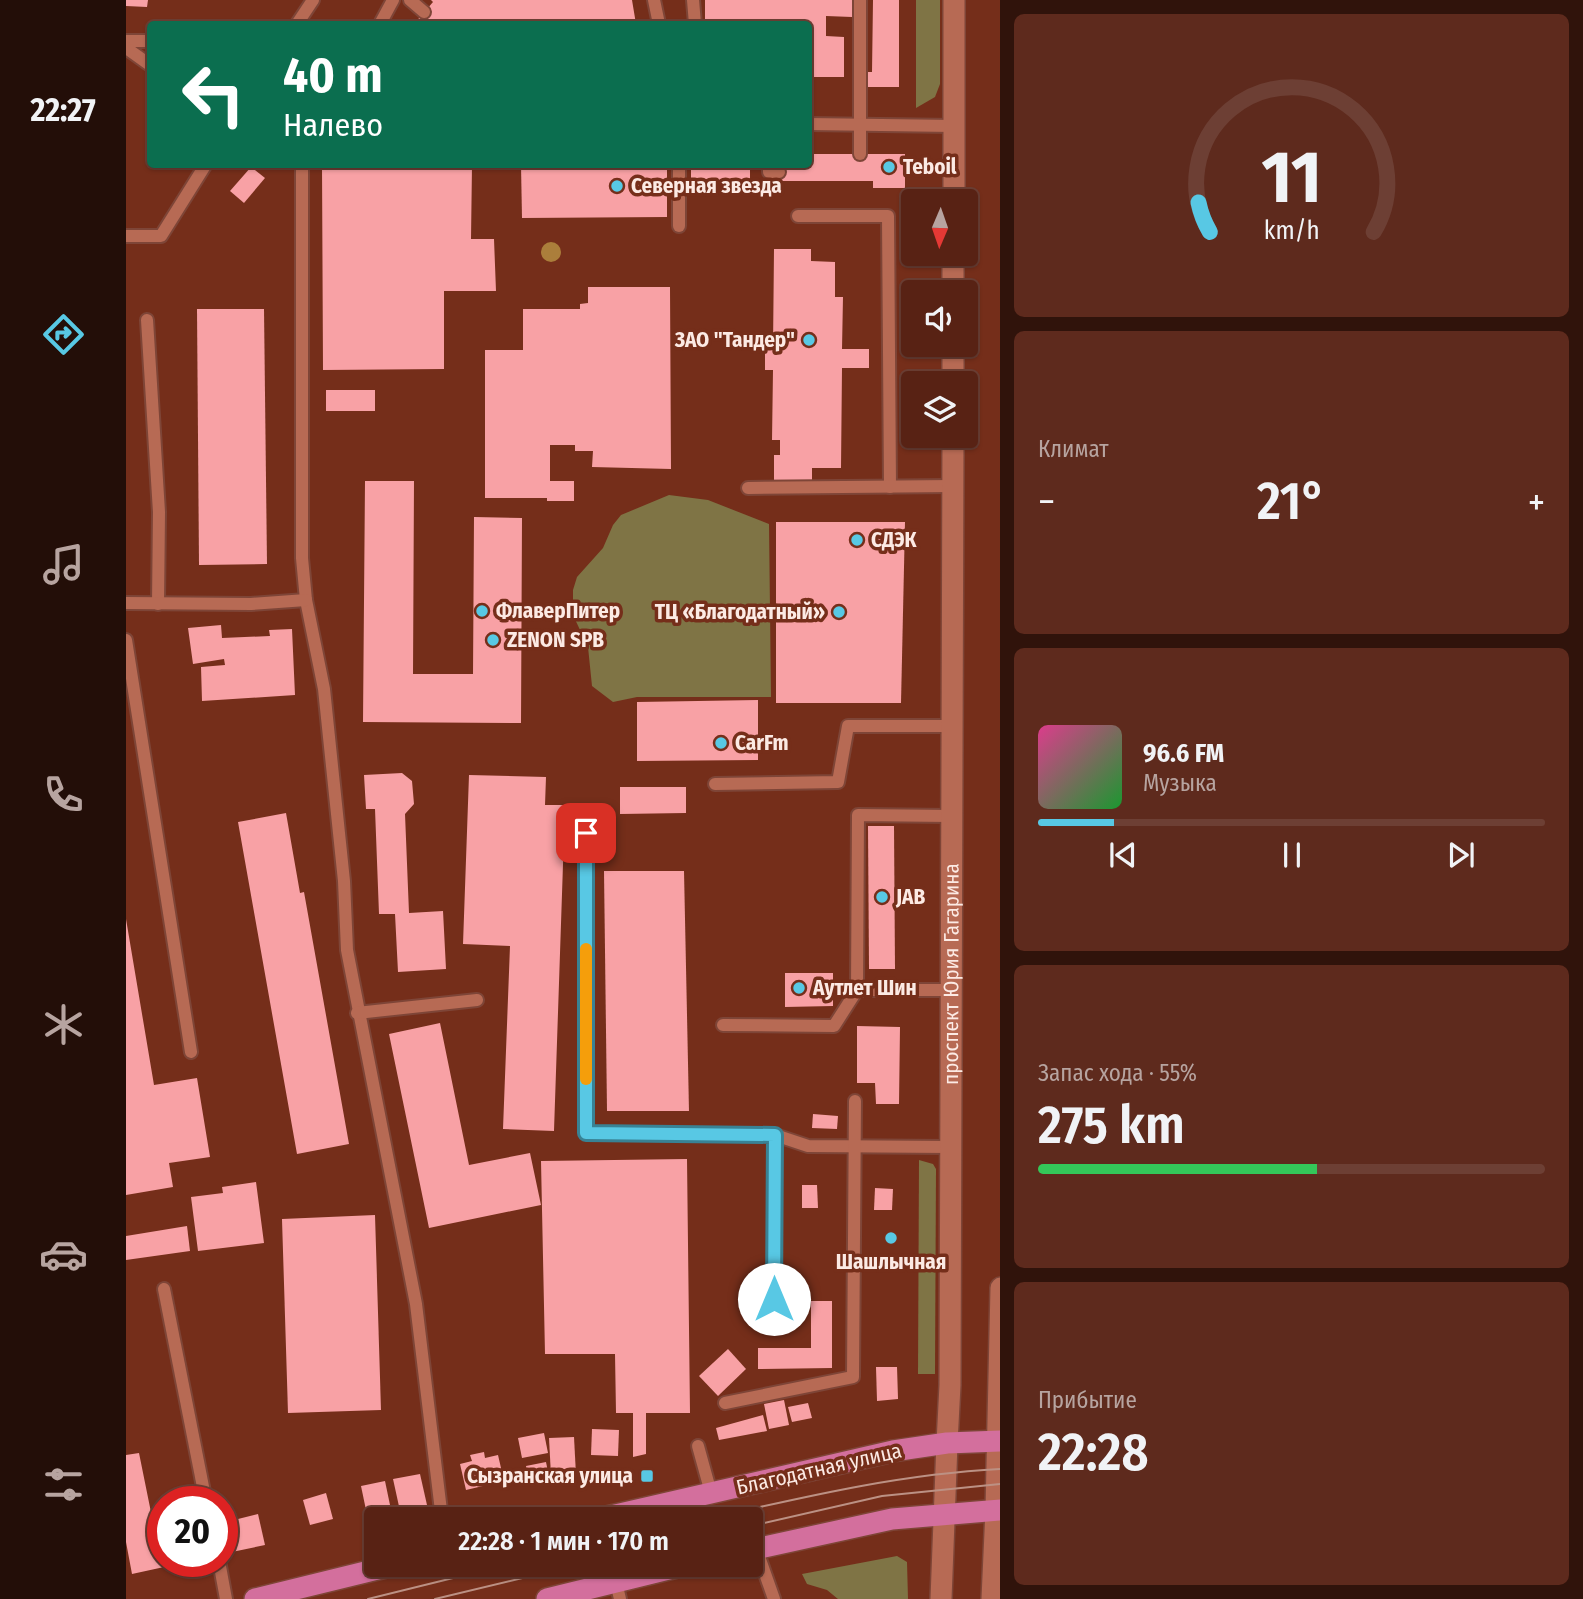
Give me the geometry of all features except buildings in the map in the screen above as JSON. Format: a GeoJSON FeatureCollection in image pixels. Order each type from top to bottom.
{"type":"FeatureCollection","features":[{"type":"Feature","properties":{"kind":"main road"},"geometry":{"type":"LineString","coordinates":[[954,0],[954,189]]}},
{"type":"Feature","properties":{"kind":"main road","name":"проспект Юрия Гагарина"},"geometry":{"type":"LineString","coordinates":[[943,1513],[950,1376],[953,448]]}},
{"type":"Feature","properties":{"kind":"main road"},"geometry":{"type":"LineString","coordinates":[[992,1599],[998,1510],[1000,1288]]}},
{"type":"Feature","properties":{"kind":"main road","name":"Благодатная улица"},"geometry":{"type":"LineString","coordinates":[[650,1507],[893,1451],[947,1443],[999,1441]]}},
{"type":"Feature","properties":{"kind":"main road"},"geometry":{"type":"LineString","coordinates":[[763,1547],[892,1519],[998,1510]]}},
{"type":"Feature","properties":{"kind":"main road"},"geometry":{"type":"LineString","coordinates":[[941,1599],[943,1513]]}},
{"type":"Feature","properties":{"kind":"main road"},"geometry":{"type":"LineString","coordinates":[[255,1599],[364,1572]]}},
{"type":"Feature","properties":{"kind":"main road"},"geometry":{"type":"LineString","coordinates":[[547,1599],[618,1591],[655,1577]]}},
{"type":"Feature","properties":{"kind":"lane"},"geometry":{"type":"LineString","coordinates":[[299,21],[313,0]]}},
{"type":"Feature","properties":{"kind":"lane"},"geometry":{"type":"LineString","coordinates":[[382,21],[393,0]]}},
{"type":"Feature","properties":{"kind":"lane"},"geometry":{"type":"LineString","coordinates":[[410,0],[424,12]]}},
{"type":"Feature","properties":{"kind":"lane"},"geometry":{"type":"LineString","coordinates":[[654,0],[658,21]]}},
{"type":"Feature","properties":{"kind":"lane"},"geometry":{"type":"LineString","coordinates":[[692,0],[695,21]]}},
{"type":"Feature","properties":{"kind":"lane"},"geometry":{"type":"LineString","coordinates":[[860,0],[860,154]]}},
{"type":"Feature","properties":{"kind":"lane"},"geometry":{"type":"LineString","coordinates":[[126,41],[147,41]]}},
{"type":"Feature","properties":{"kind":"lane"},"geometry":{"type":"LineString","coordinates":[[126,48],[147,63]]}},
{"type":"Feature","properties":{"kind":"lane"},"geometry":{"type":"LineString","coordinates":[[812,124],[954,126]]}},
{"type":"Feature","properties":{"kind":"lane"},"geometry":{"type":"LineString","coordinates":[[126,236],[161,236],[204,168]]}},
{"type":"Feature","properties":{"kind":"lane"},"geometry":{"type":"LineString","coordinates":[[301,168],[302,558],[306,600],[324,689],[344,881],[347,950],[416,1304],[441,1507]]}},
{"type":"Feature","properties":{"kind":"lane"},"geometry":{"type":"LineString","coordinates":[[679,168],[679,226]]}},
{"type":"Feature","properties":{"kind":"lane"},"geometry":{"type":"LineString","coordinates":[[798,216],[888,216],[890,487]]}},
{"type":"Feature","properties":{"kind":"lane"},"geometry":{"type":"LineString","coordinates":[[147,320],[159,512],[158,604]]}},
{"type":"Feature","properties":{"kind":"lane"},"geometry":{"type":"LineString","coordinates":[[748,488],[953,486]]}},
{"type":"Feature","properties":{"kind":"lane"},"geometry":{"type":"LineString","coordinates":[[126,603],[306,600]]}},
{"type":"Feature","properties":{"kind":"lane"},"geometry":{"type":"LineString","coordinates":[[126,640],[191,1052]]}},
{"type":"Feature","properties":{"kind":"lane"},"geometry":{"type":"LineString","coordinates":[[715,784],[838,782],[848,726],[952,726]]}},
{"type":"Feature","properties":{"kind":"lane"},"geometry":{"type":"LineString","coordinates":[[723,1025],[834,1026],[857,990],[858,815],[951,816]]}},
{"type":"Feature","properties":{"kind":"lane"},"geometry":{"type":"LineString","coordinates":[[586,833],[586,1133],[775,1135],[808,1146],[950,1147]]}},
{"type":"Feature","properties":{"kind":"lane"},"geometry":{"type":"LineString","coordinates":[[857,990],[951,990]]}},
{"type":"Feature","properties":{"kind":"lane"},"geometry":{"type":"LineString","coordinates":[[358,1013],[477,1000]]}},
{"type":"Feature","properties":{"kind":"lane"},"geometry":{"type":"LineString","coordinates":[[725,1403],[853,1377],[855,1101]]}},
{"type":"Feature","properties":{"kind":"lane"},"geometry":{"type":"LineString","coordinates":[[774,1299],[775,1135]]}},
{"type":"Feature","properties":{"kind":"lane"},"geometry":{"type":"LineString","coordinates":[[164,1289],[203,1486]]}},
{"type":"Feature","properties":{"kind":"lane"},"geometry":{"type":"LineString","coordinates":[[698,1446],[711,1493]]}},
{"type":"Feature","properties":{"kind":"lane"},"geometry":{"type":"LineString","coordinates":[[763,1573],[774,1599]]}},
{"type":"Feature","properties":{"kind":"lane"},"geometry":{"type":"LineString","coordinates":[[222,1577],[226,1599]]}},
{"type":"Feature","properties":{"kind":"shaded area"},"geometry":{"type":"Polygon","coordinates":[[[916,0],[940,0],[940,84],[935,97],[916,108],[916,0]]]}},
{"type":"Feature","properties":{"kind":"shaded area"},"geometry":{"type":"Polygon","coordinates":[[[669,495],[708,500],[769,524],[771,697],[637,697],[613,702],[592,686],[588,647],[573,615],[573,590],[577,577],[603,548],[613,525],[621,515],[669,495]]]}},
{"type":"Feature","properties":{"kind":"shaded area"},"geometry":{"type":"Polygon","coordinates":[[[919,1160],[933,1164],[936,1169],[935,1374],[918,1374],[919,1160]]]}},
{"type":"Feature","properties":{"kind":"shaded area"},"geometry":{"type":"Polygon","coordinates":[[[897,1556],[907,1562],[908,1599],[838,1599],[827,1590],[807,1584],[802,1574],[897,1556]]]}},
{"type":"Feature","properties":{"kind":"tram line"},"geometry":{"type":"LineString","coordinates":[[762,1507],[889,1481],[1000,1469]]}},
{"type":"Feature","properties":{"kind":"tram line"},"geometry":{"type":"LineString","coordinates":[[763,1523],[882,1496],[1000,1484]]}},
{"type":"Feature","properties":{"kind":"tram line"},"geometry":{"type":"LineString","coordinates":[[368,1599],[457,1577]]}},
{"type":"Feature","properties":{"kind":"tram line"},"geometry":{"type":"LineString","coordinates":[[435,1599],[527,1577]]}},
{"type":"Feature","properties":{"kind":"slow traffic"},"geometry":{"type":"LineString","coordinates":[[586,949],[586,1079]]}},
{"type":"Feature","properties":{"kind":"place","name":"Teboil"},"geometry":{"type":"Point","coordinates":[889,167]}},
{"type":"Feature","properties":{"kind":"place","name":"Северная звезда"},"geometry":{"type":"Point","coordinates":[617,186]}},
{"type":"Feature","properties":{"kind":"place","name":"ЗАО \"Тандер\""},"geometry":{"type":"Point","coordinates":[809,340]}},
{"type":"Feature","properties":{"kind":"place","name":"СДЭК"},"geometry":{"type":"Point","coordinates":[857,540]}},
{"type":"Feature","properties":{"kind":"place","name":"ФлаверПитер"},"geometry":{"type":"Point","coordinates":[482,611]}},
{"type":"Feature","properties":{"kind":"place","name":"ТЦ «Благодатный»"},"geometry":{"type":"Point","coordinates":[839,612]}},
{"type":"Feature","properties":{"kind":"place","name":"ZENON SPB"},"geometry":{"type":"Point","coordinates":[493,640]}},
{"type":"Feature","properties":{"kind":"place","name":"CarFm"},"geometry":{"type":"Point","coordinates":[721,743]}},
{"type":"Feature","properties":{"kind":"place","name":"JAB"},"geometry":{"type":"Point","coordinates":[882,897]}},
{"type":"Feature","properties":{"kind":"place","name":"Аутлет Шин"},"geometry":{"type":"Point","coordinates":[799,988]}},
{"type":"Feature","properties":{"kind":"place","name":"Шашлычная"},"geometry":{"type":"Point","coordinates":[891,1238]}},
{"type":"Feature","properties":{"kind":"place","name":"Сызранская улица"},"geometry":{"type":"Point","coordinates":[647,1476]}},
{"type":"Feature","properties":{"kind":"route"},"geometry":{"type":"LineString","coordinates":[[586,833],[586,1133],[775,1135],[774,1299]]}}]}
